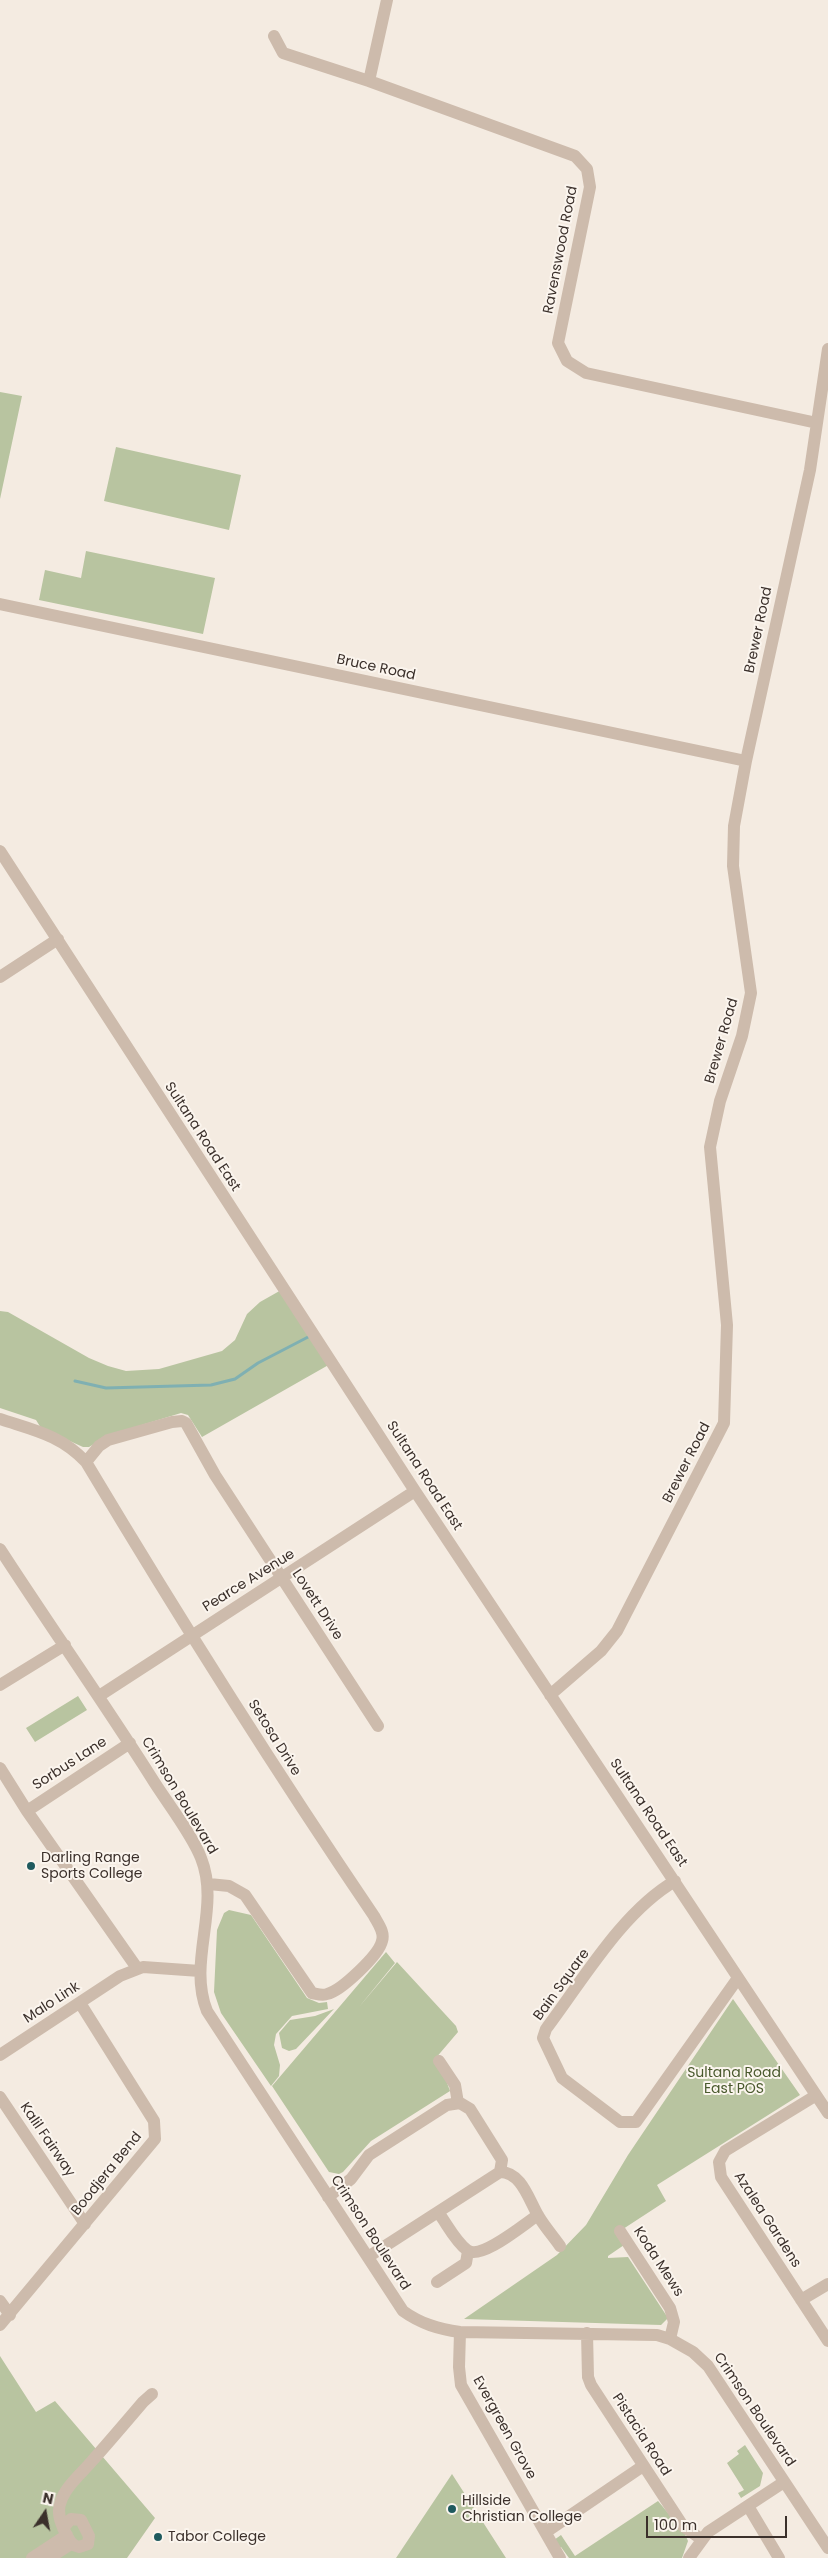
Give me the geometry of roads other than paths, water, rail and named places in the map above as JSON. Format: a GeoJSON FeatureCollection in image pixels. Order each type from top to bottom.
{"type":"FeatureCollection","features":[{"type":"Feature","properties":{"kind":"street"},"geometry":{"type":"LineString","coordinates":[[369,81],[387,0]]}},
{"type":"Feature","properties":{"kind":"street","name":"Ravenswood Road"},"geometry":{"type":"LineString","coordinates":[[274,36],[284,53],[369,81],[575,156],[587,169],[590,187],[558,343],[567,361],[586,373],[817,424]]}},
{"type":"Feature","properties":{"kind":"street","name":"Brewer Road"},"geometry":{"type":"LineString","coordinates":[[550,1695],[601,1651],[617,1631],[724,1423],[727,1324],[710,1147],[720,1101],[742,1036],[751,994],[733,866],[734,826],[746,761],[810,470],[825,386],[828,350]]}},
{"type":"Feature","properties":{"kind":"street","name":"Bruce Road"},"geometry":{"type":"LineString","coordinates":[[0,604],[746,761]]}},
{"type":"Feature","properties":{"kind":"street","name":"Sultana Road East"},"geometry":{"type":"LineString","coordinates":[[0,851],[415,1491],[828,2113]]}},
{"type":"Feature","properties":{"kind":"street"},"geometry":{"type":"LineString","coordinates":[[0,977],[58,940]]}},
{"type":"Feature","properties":{"kind":"street","name":"Setosa Drive"},"geometry":{"type":"LineString","coordinates":[[0,1419],[55,1438],[69,1445],[86,1462],[191,1635],[284,1782],[374,1916],[383,1934],[382,1943],[364,1966],[336,1991],[325,1995],[312,1993],[254,1905],[236,1893],[209,1888]]}},
{"type":"Feature","properties":{"kind":"street","name":"Lovett Drive"},"geometry":{"type":"LineString","coordinates":[[86,1462],[99,1446],[108,1440],[182,1421],[188,1427],[215,1475],[378,1726]]}},
{"type":"Feature","properties":{"kind":"street","name":"Pearce Avenue"},"geometry":{"type":"LineString","coordinates":[[99,1696],[415,1491]]}},
{"type":"Feature","properties":{"kind":"street","name":"Crimson Boulevard"},"geometry":{"type":"LineString","coordinates":[[0,1549],[130,1743],[201,1856],[209,1888],[200,1973],[203,2000],[207,2011],[403,2311],[429,2326],[460,2332],[637,2333],[670,2339],[693,2352],[708,2366],[828,2548]]}},
{"type":"Feature","properties":{"kind":"street"},"geometry":{"type":"LineString","coordinates":[[0,1685],[65,1645]]}},
{"type":"Feature","properties":{"kind":"street","name":"Sorbus Lane"},"geometry":{"type":"LineString","coordinates":[[27,1811],[130,1743]]}},
{"type":"Feature","properties":{"kind":"street"},"geometry":{"type":"LineString","coordinates":[[0,1768],[27,1811],[137,1968],[165,1969],[179,1974],[200,1973]]}},
{"type":"Feature","properties":{"kind":"street","name":"Bain Square"},"geometry":{"type":"LineString","coordinates":[[675,1881],[654,1893],[631,1916],[546,2029],[543,2038],[562,2078],[620,2122],[636,2122],[738,1978]]}},
{"type":"Feature","properties":{"kind":"street","name":"Malo Link"},"geometry":{"type":"LineString","coordinates":[[0,2056],[120,1976],[137,1968]]}},
{"type":"Feature","properties":{"kind":"street","name":"Boodjera Bend"},"geometry":{"type":"LineString","coordinates":[[0,2325],[155,2139],[157,2131],[154,2121],[80,2003]]}},
{"type":"Feature","properties":{"kind":"street"},"geometry":{"type":"LineString","coordinates":[[440,2061],[455,2085],[459,2095],[458,2103]]}},
{"type":"Feature","properties":{"kind":"street","name":"Azalea Gardens"},"geometry":{"type":"LineString","coordinates":[[815,2096],[725,2151],[719,2162],[721,2177],[828,2341]]}},
{"type":"Feature","properties":{"kind":"street","name":"Kalil Fairway"},"geometry":{"type":"LineString","coordinates":[[0,2097],[85,2224]]}},
{"type":"Feature","properties":{"kind":"street"},"geometry":{"type":"LineString","coordinates":[[328,2197],[351,2179],[369,2156],[447,2105],[458,2103],[470,2109],[500,2156],[502,2164],[500,2172]]}},
{"type":"Feature","properties":{"kind":"street"},"geometry":{"type":"LineString","coordinates":[[368,2257],[500,2172],[508,2173],[516,2178],[538,2215],[560,2246]]}},
{"type":"Feature","properties":{"kind":"street"},"geometry":{"type":"LineString","coordinates":[[438,2212],[468,2251],[476,2253],[488,2249],[538,2215]]}},
{"type":"Feature","properties":{"kind":"street","name":"Koda Mews"},"geometry":{"type":"LineString","coordinates":[[620,2231],[670,2308],[674,2322],[670,2339]]}},
{"type":"Feature","properties":{"kind":"street"},"geometry":{"type":"LineString","coordinates":[[437,2282],[466,2263],[468,2251]]}},
{"type":"Feature","properties":{"kind":"street"},"geometry":{"type":"LineString","coordinates":[[801,2300],[828,2284]]}},
{"type":"Feature","properties":{"kind":"street"},"geometry":{"type":"LineString","coordinates":[[0,2301],[10,2315]]}},
{"type":"Feature","properties":{"kind":"street","name":"Evergreen Grove"},"geometry":{"type":"LineString","coordinates":[[460,2332],[459,2366],[461,2385],[560,2558]]}},
{"type":"Feature","properties":{"kind":"street","name":"Pistacia Road"},"geometry":{"type":"LineString","coordinates":[[587,2333],[588,2378],[591,2386],[684,2527],[701,2539]]}},
{"type":"Feature","properties":{"kind":"street"},"geometry":{"type":"LineString","coordinates":[[67,2536],[59,2512],[65,2493],[152,2394]]}},
{"type":"Feature","properties":{"kind":"street"},"geometry":{"type":"LineString","coordinates":[[546,2532],[643,2466]]}},
{"type":"Feature","properties":{"kind":"street"},"geometry":{"type":"LineString","coordinates":[[689,2558],[701,2539],[714,2527],[784,2482]]}},
{"type":"Feature","properties":{"kind":"street"},"geometry":{"type":"LineString","coordinates":[[748,2506],[779,2558]]}},
{"type":"Feature","properties":{"kind":"street"},"geometry":{"type":"LineString","coordinates":[[32,2558],[67,2536]]}},
{"type":"Feature","properties":{"kind":"street"},"geometry":{"type":"LineString","coordinates":[[49,2558],[67,2536]]}},
{"type":"Feature","properties":{"kind":"waterway"},"geometry":{"type":"LineString","coordinates":[[75,1381],[106,1388],[211,1385],[235,1379],[258,1363],[310,1336]]}},
{"type":"Feature","properties":{"kind":"place","name":"Darling Range Sports College"},"geometry":{"type":"Point","coordinates":[31,1866]}},
{"type":"Feature","properties":{"kind":"place","name":"Hillside Christian College"},"geometry":{"type":"Point","coordinates":[452,2509]}},
{"type":"Feature","properties":{"kind":"place","name":"Tabor College"},"geometry":{"type":"Point","coordinates":[158,2537]}},
{"type":"Feature","properties":{"kind":"park label","name":"Sultana Road East POS"},"geometry":{"type":"Point","coordinates":[734,2082]}}]}
